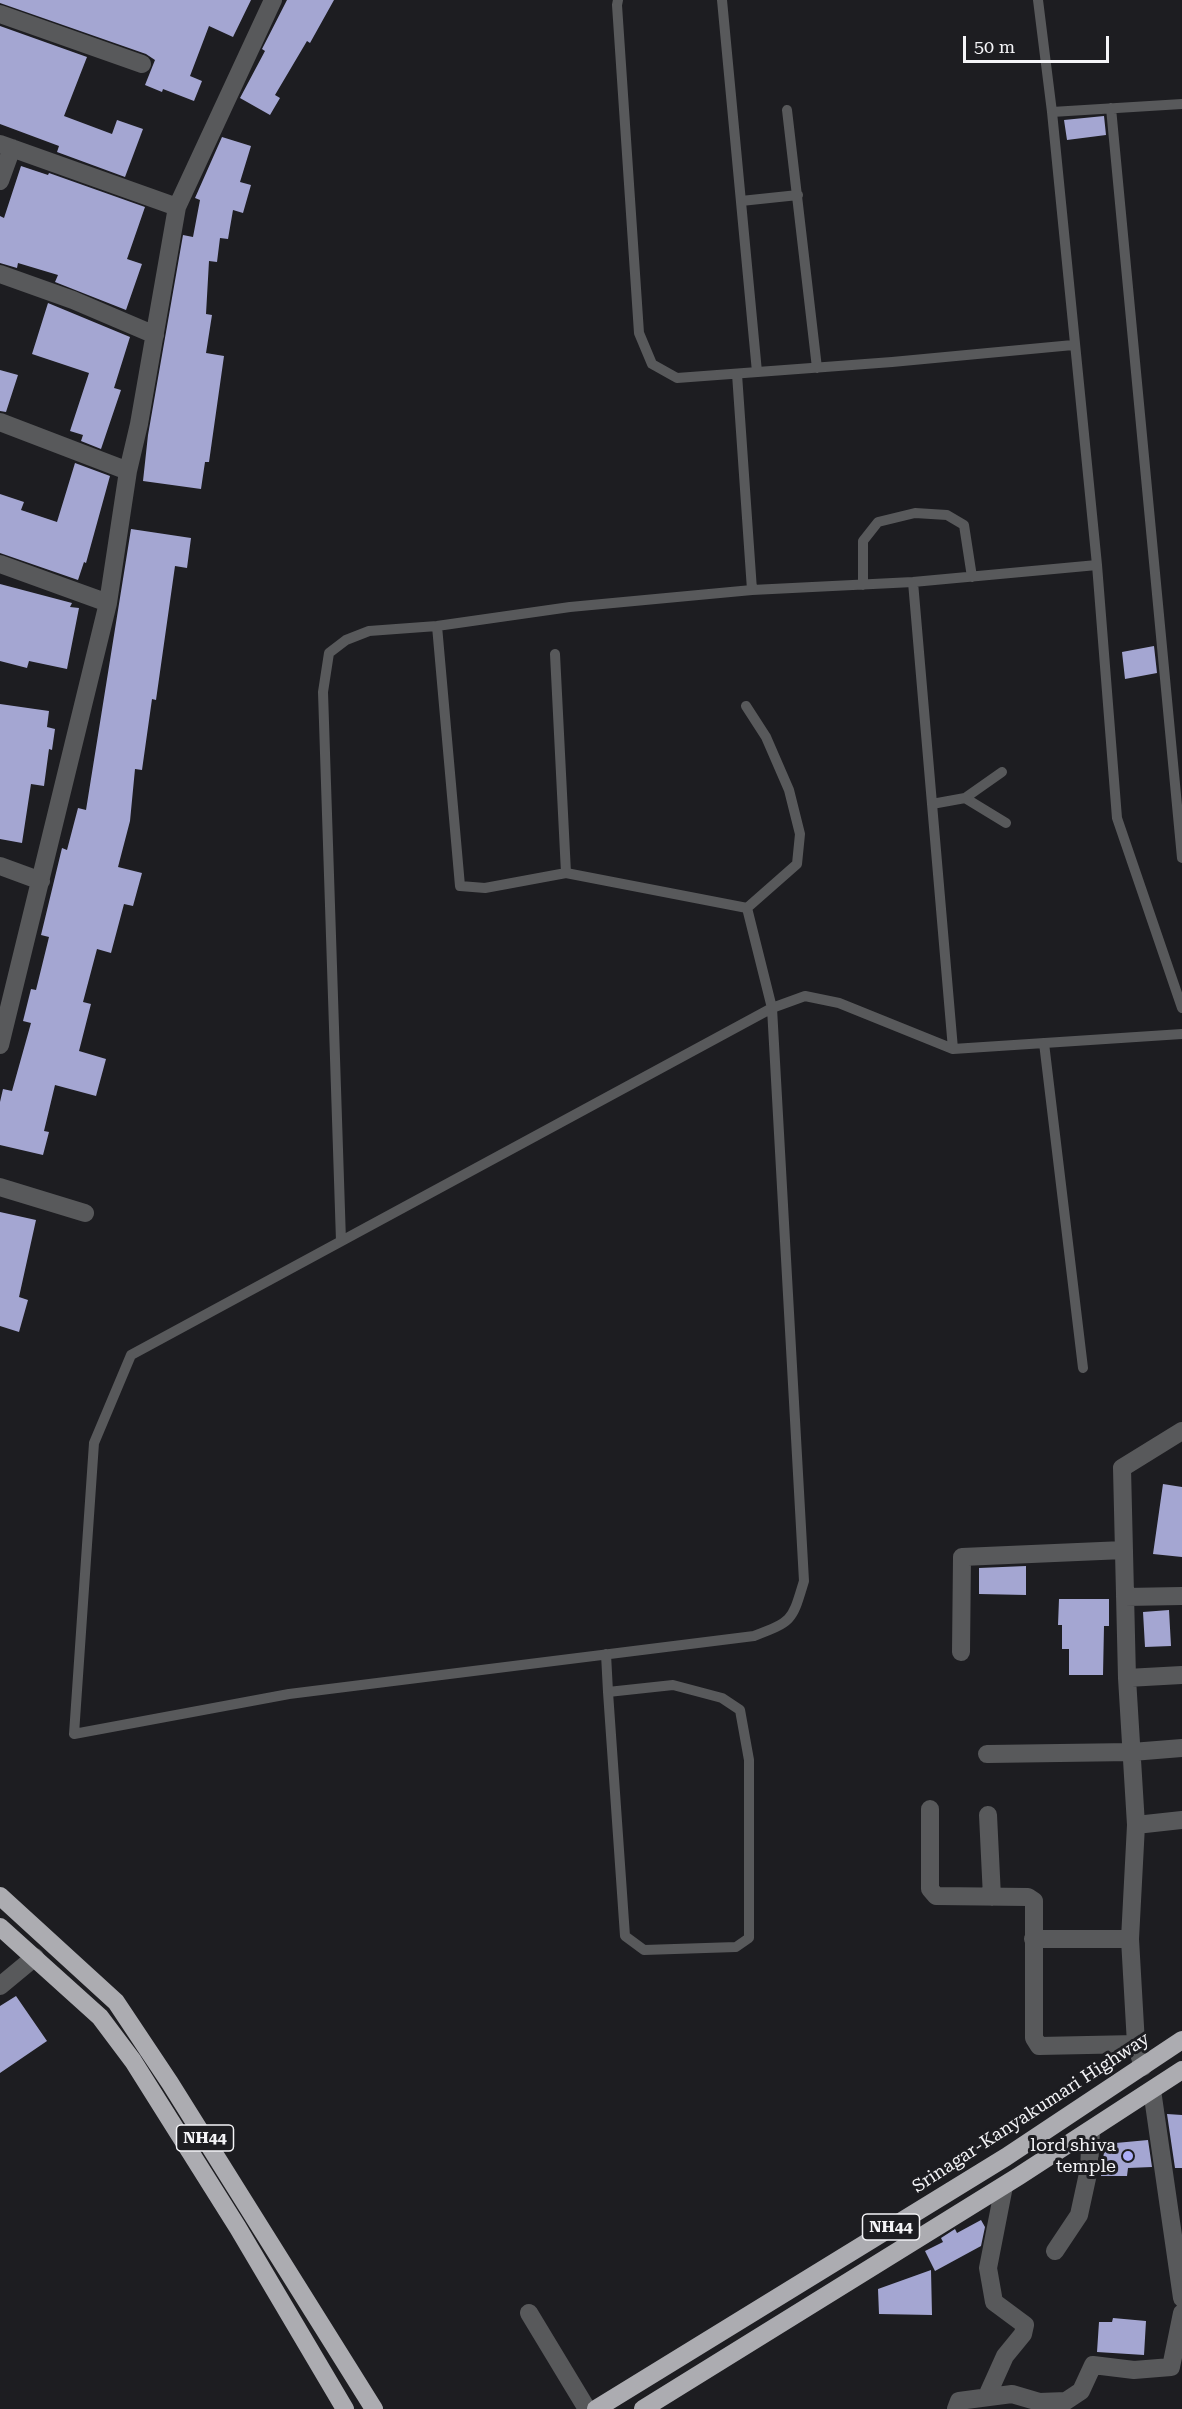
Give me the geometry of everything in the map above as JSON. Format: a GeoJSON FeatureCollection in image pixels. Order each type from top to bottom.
{"type":"FeatureCollection","features":[{"type":"Feature","properties":{"kind":"highway","name":"NH44"},"geometry":{"type":"LineString","coordinates":[[0,1896],[116,2002],[177,2092],[374,2409]]}},
{"type":"Feature","properties":{"kind":"highway","name":"NH44"},"geometry":{"type":"LineString","coordinates":[[0,1927],[100,2017],[133,2061],[238,2228],[345,2409]]}},
{"type":"Feature","properties":{"kind":"highway","name":"Srinagar-Kanyakumari Highway"},"geometry":{"type":"LineString","coordinates":[[596,2409],[1006,2157],[1182,2040]]}},
{"type":"Feature","properties":{"kind":"highway","name":"NH44"},"geometry":{"type":"LineString","coordinates":[[643,2409],[1004,2186],[1182,2070]]}},
{"type":"Feature","properties":{"kind":"street"},"geometry":{"type":"LineString","coordinates":[[0,1045],[108,603],[128,471],[177,207],[273,0]]}},
{"type":"Feature","properties":{"kind":"street"},"geometry":{"type":"LineString","coordinates":[[0,14],[142,64]]}},
{"type":"Feature","properties":{"kind":"street"},"geometry":{"type":"LineString","coordinates":[[0,182],[6,146],[177,207]]}},
{"type":"Feature","properties":{"kind":"street"},"geometry":{"type":"LineString","coordinates":[[0,274],[73,300],[155,335]]}},
{"type":"Feature","properties":{"kind":"street"},"geometry":{"type":"LineString","coordinates":[[0,422],[128,471]]}},
{"type":"Feature","properties":{"kind":"street"},"geometry":{"type":"LineString","coordinates":[[0,564],[108,603]]}},
{"type":"Feature","properties":{"kind":"street"},"geometry":{"type":"LineString","coordinates":[[0,866],[41,881]]}},
{"type":"Feature","properties":{"kind":"street"},"geometry":{"type":"LineString","coordinates":[[0,1186],[86,1214]]}},
{"type":"Feature","properties":{"kind":"street"},"geometry":{"type":"LineString","coordinates":[[1143,2067],[1136,2044],[1130,1939],[1136,1825],[1127,1678],[1122,1468],[1182,1431]]}},
{"type":"Feature","properties":{"kind":"street"},"geometry":{"type":"LineString","coordinates":[[961,1652],[962,1557],[1124,1550]]}},
{"type":"Feature","properties":{"kind":"street"},"geometry":{"type":"LineString","coordinates":[[1125,1597],[1182,1596]]}},
{"type":"Feature","properties":{"kind":"street"},"geometry":{"type":"LineString","coordinates":[[1127,1678],[1182,1675]]}},
{"type":"Feature","properties":{"kind":"street"},"geometry":{"type":"LineString","coordinates":[[987,1754],[1132,1752],[1182,1748]]}},
{"type":"Feature","properties":{"kind":"street"},"geometry":{"type":"LineString","coordinates":[[930,1809],[930,1889],[936,1896],[1028,1897],[1034,1901],[1034,2038],[1039,2046],[1136,2044]]}},
{"type":"Feature","properties":{"kind":"street"},"geometry":{"type":"LineString","coordinates":[[988,1815],[992,1897]]}},
{"type":"Feature","properties":{"kind":"street"},"geometry":{"type":"LineString","coordinates":[[1136,1825],[1182,1820]]}},
{"type":"Feature","properties":{"kind":"street"},"geometry":{"type":"LineString","coordinates":[[1033,1939],[1130,1939]]}},
{"type":"Feature","properties":{"kind":"street"},"geometry":{"type":"LineString","coordinates":[[0,1986],[34,1957]]}},
{"type":"Feature","properties":{"kind":"street"},"geometry":{"type":"LineString","coordinates":[[1152,2090],[1182,2298]]}},
{"type":"Feature","properties":{"kind":"street"},"geometry":{"type":"LineString","coordinates":[[1055,2251],[1078,2215],[1089,2169],[1091,2130]]}},
{"type":"Feature","properties":{"kind":"street"},"geometry":{"type":"LineString","coordinates":[[987,2396],[1005,2356],[1023,2334],[1025,2325],[994,2302],[988,2268],[1004,2186]]}},
{"type":"Feature","properties":{"kind":"street"},"geometry":{"type":"LineString","coordinates":[[529,2313],[587,2409]]}},
{"type":"Feature","properties":{"kind":"street"},"geometry":{"type":"LineString","coordinates":[[956,2409],[959,2401],[1012,2394],[1039,2402],[1066,2401],[1081,2391],[1093,2365],[1134,2370],[1171,2367],[1182,2313]]}},
{"type":"Feature","properties":{"kind":"lane"},"geometry":{"type":"LineString","coordinates":[[618,0],[639,333],[652,364],[677,378],[1073,345]]}},
{"type":"Feature","properties":{"kind":"lane"},"geometry":{"type":"LineString","coordinates":[[722,0],[757,372]]}},
{"type":"Feature","properties":{"kind":"lane"},"geometry":{"type":"LineString","coordinates":[[1038,0],[1052,112],[1073,345],[1097,565],[1117,818],[1182,1008]]}},
{"type":"Feature","properties":{"kind":"lane"},"geometry":{"type":"LineString","coordinates":[[1052,112],[1182,104]]}},
{"type":"Feature","properties":{"kind":"lane"},"geometry":{"type":"LineString","coordinates":[[1112,108],[1182,858]]}},
{"type":"Feature","properties":{"kind":"lane"},"geometry":{"type":"LineString","coordinates":[[788,110],[817,368]]}},
{"type":"Feature","properties":{"kind":"lane"},"geometry":{"type":"LineString","coordinates":[[741,201],[798,195]]}},
{"type":"Feature","properties":{"kind":"lane"},"geometry":{"type":"LineString","coordinates":[[737,374],[752,590]]}},
{"type":"Feature","properties":{"kind":"lane"},"geometry":{"type":"LineString","coordinates":[[863,585],[863,541],[878,522],[915,513],[947,515],[964,525],[972,577]]}},
{"type":"Feature","properties":{"kind":"lane"},"geometry":{"type":"LineString","coordinates":[[341,1241],[323,704],[329,653],[346,640],[369,631],[437,626],[570,607],[752,590],[913,582],[1097,565]]}},
{"type":"Feature","properties":{"kind":"lane"},"geometry":{"type":"LineString","coordinates":[[913,582],[953,1049]]}},
{"type":"Feature","properties":{"kind":"lane"},"geometry":{"type":"LineString","coordinates":[[437,626],[460,886],[485,888],[566,873],[747,908]]}},
{"type":"Feature","properties":{"kind":"lane"},"geometry":{"type":"LineString","coordinates":[[555,654],[566,873]]}},
{"type":"Feature","properties":{"kind":"lane"},"geometry":{"type":"LineString","coordinates":[[746,706],[766,737],[789,790],[800,834],[797,864],[747,908]]}},
{"type":"Feature","properties":{"kind":"lane"},"geometry":{"type":"LineString","coordinates":[[932,804],[965,798],[1002,772]]}},
{"type":"Feature","properties":{"kind":"lane"},"geometry":{"type":"LineString","coordinates":[[965,798],[1006,823]]}},
{"type":"Feature","properties":{"kind":"lane"},"geometry":{"type":"LineString","coordinates":[[747,908],[772,1008],[804,1581],[794,1614],[779,1626],[754,1636],[289,1694],[74,1734],[94,1443],[131,1355],[772,1008],[805,996],[838,1003],[953,1049],[1182,1034]]}},
{"type":"Feature","properties":{"kind":"lane"},"geometry":{"type":"LineString","coordinates":[[1044,1043],[1083,1368]]}},
{"type":"Feature","properties":{"kind":"lane"},"geometry":{"type":"LineString","coordinates":[[606,1654],[608,1692],[625,1936],[644,1950],[736,1947],[749,1938],[749,1760],[740,1710],[722,1698],[673,1685],[608,1692]]}},
{"type":"Feature","properties":{"kind":"building"},"geometry":{"type":"Polygon","coordinates":[[[0,0],[251,0],[233,37],[209,26],[190,76],[202,81],[194,101],[145,85],[155,60],[146,54],[0,3],[0,0]]]}},
{"type":"Feature","properties":{"kind":"building"},"geometry":{"type":"Polygon","coordinates":[[[287,0],[334,0],[310,43],[307,41],[275,95],[280,98],[270,115],[240,98],[265,51],[262,49],[287,0]]]}},
{"type":"Feature","properties":{"kind":"building"},"geometry":{"type":"Polygon","coordinates":[[[0,26],[87,57],[64,116],[112,134],[117,120],[143,129],[125,177],[57,152],[59,146],[0,124],[0,26]]]}},
{"type":"Feature","properties":{"kind":"building"},"geometry":{"type":"Polygon","coordinates":[[[1104,116],[1106,135],[1067,140],[1064,120],[1104,116]]]}},
{"type":"Feature","properties":{"kind":"building"},"geometry":{"type":"Polygon","coordinates":[[[222,137],[251,146],[240,182],[251,185],[243,213],[233,210],[228,239],[220,238],[217,262],[209,261],[206,314],[212,315],[206,353],[224,356],[209,462],[205,462],[201,489],[143,481],[148,435],[183,235],[193,237],[200,200],[195,198],[222,137]]]}},
{"type":"Feature","properties":{"kind":"building"},"geometry":{"type":"Polygon","coordinates":[[[21,166],[48,175],[49,173],[145,207],[127,259],[142,264],[126,310],[55,282],[58,275],[18,263],[17,268],[0,263],[0,216],[4,218],[21,166]]]}},
{"type":"Feature","properties":{"kind":"building"},"geometry":{"type":"Polygon","coordinates":[[[48,303],[130,337],[114,388],[121,390],[101,449],[81,441],[83,435],[70,431],[89,373],[32,354],[48,303]]]}},
{"type":"Feature","properties":{"kind":"building"},"geometry":{"type":"Polygon","coordinates":[[[0,370],[18,375],[6,412],[0,411],[0,370]]]}},
{"type":"Feature","properties":{"kind":"building"},"geometry":{"type":"Polygon","coordinates":[[[75,463],[110,476],[86,563],[84,562],[78,580],[0,553],[0,494],[24,502],[21,510],[57,522],[75,463]]]}},
{"type":"Feature","properties":{"kind":"building"},"geometry":{"type":"Polygon","coordinates":[[[131,529],[191,538],[187,568],[175,566],[156,700],[152,699],[142,770],[135,769],[130,821],[118,867],[142,873],[133,906],[124,904],[111,953],[97,949],[83,1002],[91,1004],[79,1051],[106,1059],[96,1096],[55,1085],[44,1131],[49,1132],[43,1155],[0,1145],[0,1102],[3,1089],[12,1091],[31,1023],[23,1021],[31,989],[36,990],[49,937],[41,935],[62,848],[67,850],[78,808],[86,810],[131,529]]]}},
{"type":"Feature","properties":{"kind":"building"},"geometry":{"type":"Polygon","coordinates":[[[0,584],[72,603],[70,607],[79,608],[67,669],[29,661],[27,668],[0,661],[0,584]]]}},
{"type":"Feature","properties":{"kind":"building"},"geometry":{"type":"Polygon","coordinates":[[[1154,646],[1157,673],[1125,679],[1122,652],[1154,646]]]}},
{"type":"Feature","properties":{"kind":"building"},"geometry":{"type":"Polygon","coordinates":[[[0,704],[49,711],[47,727],[55,729],[52,750],[49,749],[44,786],[31,784],[22,843],[0,839],[0,704]]]}},
{"type":"Feature","properties":{"kind":"building"},"geometry":{"type":"Polygon","coordinates":[[[0,1212],[36,1220],[19,1297],[28,1300],[19,1332],[0,1326],[0,1212]]]}},
{"type":"Feature","properties":{"kind":"building"},"geometry":{"type":"Polygon","coordinates":[[[1163,1484],[1182,1487],[1182,1557],[1153,1554],[1163,1484]]]}},
{"type":"Feature","properties":{"kind":"building"},"geometry":{"type":"Polygon","coordinates":[[[1026,1566],[1026,1595],[979,1594],[979,1568],[1026,1566]]]}},
{"type":"Feature","properties":{"kind":"building"},"geometry":{"type":"Polygon","coordinates":[[[1059,1599],[1109,1599],[1109,1626],[1104,1626],[1103,1675],[1069,1675],[1069,1649],[1062,1649],[1062,1625],[1058,1625],[1059,1599]]]}},
{"type":"Feature","properties":{"kind":"building"},"geometry":{"type":"Polygon","coordinates":[[[1169,1610],[1171,1646],[1145,1647],[1143,1612],[1169,1610]]]}},
{"type":"Feature","properties":{"kind":"building"},"geometry":{"type":"Polygon","coordinates":[[[16,1996],[47,2041],[0,2073],[0,2006],[16,1996]]]}},
{"type":"Feature","properties":{"kind":"building"},"geometry":{"type":"Polygon","coordinates":[[[1167,2114],[1182,2115],[1182,2168],[1175,2168],[1167,2114]]]}},
{"type":"Feature","properties":{"kind":"building","name":"lord shiva temple"},"geometry":{"type":"Polygon","coordinates":[[[1148,2140],[1152,2167],[1128,2168],[1127,2176],[1101,2176],[1105,2144],[1148,2140]]]}},
{"type":"Feature","properties":{"kind":"building"},"geometry":{"type":"Polygon","coordinates":[[[981,2220],[985,2227],[981,2246],[935,2271],[925,2251],[943,2242],[941,2238],[955,2229],[957,2233],[981,2220]]]}},
{"type":"Feature","properties":{"kind":"building"},"geometry":{"type":"Polygon","coordinates":[[[931,2270],[932,2315],[879,2314],[878,2289],[931,2270]]]}},
{"type":"Feature","properties":{"kind":"building"},"geometry":{"type":"Polygon","coordinates":[[[1113,2318],[1146,2321],[1144,2355],[1097,2352],[1099,2322],[1112,2322],[1113,2318]]]}},
{"type":"Feature","properties":{"kind":"place","name":"lord shiva temple"},"geometry":{"type":"Point","coordinates":[1128,2156]}}]}
